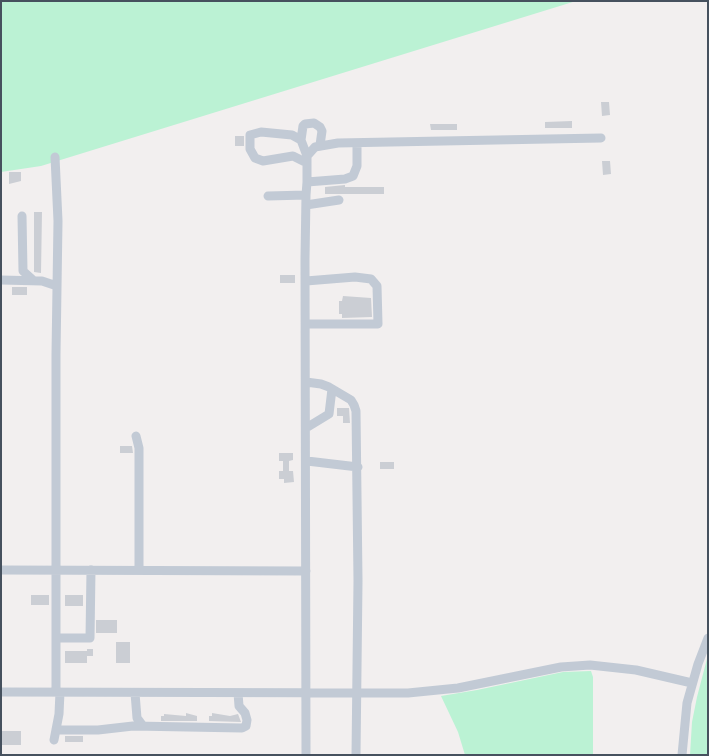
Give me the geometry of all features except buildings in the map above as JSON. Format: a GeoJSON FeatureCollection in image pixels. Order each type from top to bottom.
{"type":"FeatureCollection","features":[{"type":"Feature","properties":{"kind":"street"},"geometry":{"type":"LineString","coordinates":[[306,755],[307,160],[301,140],[303,126],[305,124],[314,123],[320,127],[322,131],[320,145]]}},
{"type":"Feature","properties":{"kind":"street"},"geometry":{"type":"LineString","coordinates":[[301,140],[292,135],[261,132],[250,135],[250,149],[255,158],[263,161],[293,156],[307,160]]}},
{"type":"Feature","properties":{"kind":"street"},"geometry":{"type":"LineString","coordinates":[[307,160],[315,147],[320,145],[601,138]]}},
{"type":"Feature","properties":{"kind":"street"},"geometry":{"type":"LineString","coordinates":[[307,182],[345,179],[353,176],[357,166],[357,143]]}},
{"type":"Feature","properties":{"kind":"street"},"geometry":{"type":"LineString","coordinates":[[54,740],[58,692],[56,638],[57,286],[55,157]]}},
{"type":"Feature","properties":{"kind":"street"},"geometry":{"type":"LineString","coordinates":[[268,196],[306,200],[339,200]]}},
{"type":"Feature","properties":{"kind":"street"},"geometry":{"type":"LineString","coordinates":[[22,216],[23,271],[33,280]]}},
{"type":"Feature","properties":{"kind":"street"},"geometry":{"type":"LineString","coordinates":[[306,281],[356,277],[371,279],[377,286],[378,324],[306,324]]}},
{"type":"Feature","properties":{"kind":"street"},"geometry":{"type":"LineString","coordinates":[[1,280],[33,280],[57,286]]}},
{"type":"Feature","properties":{"kind":"street"},"geometry":{"type":"LineString","coordinates":[[306,382],[321,384],[332,389],[351,400],[354,405],[358,467],[356,755]]}},
{"type":"Feature","properties":{"kind":"street"},"geometry":{"type":"LineString","coordinates":[[306,428],[329,414],[332,389]]}},
{"type":"Feature","properties":{"kind":"street"},"geometry":{"type":"LineString","coordinates":[[136,436],[139,448],[139,570]]}},
{"type":"Feature","properties":{"kind":"street"},"geometry":{"type":"LineString","coordinates":[[307,462],[358,467]]}},
{"type":"Feature","properties":{"kind":"street"},"geometry":{"type":"LineString","coordinates":[[1,570],[306,571]]}},
{"type":"Feature","properties":{"kind":"street"},"geometry":{"type":"LineString","coordinates":[[56,638],[90,638],[92,570]]}},
{"type":"Feature","properties":{"kind":"street"},"geometry":{"type":"LineString","coordinates":[[682,755],[686,715],[692,683],[708,638]]}},
{"type":"Feature","properties":{"kind":"street"},"geometry":{"type":"LineString","coordinates":[[1,692],[408,693],[452,689],[532,672],[576,666],[636,670],[692,683]]}},
{"type":"Feature","properties":{"kind":"street"},"geometry":{"type":"LineString","coordinates":[[56,730],[98,730],[143,726],[242,728],[246,726],[248,720],[245,713],[239,706],[238,692]]}},
{"type":"Feature","properties":{"kind":"street"},"geometry":{"type":"LineString","coordinates":[[135,693],[137,718],[143,726]]}},
{"type":"Feature","properties":{"kind":"green space"},"geometry":{"type":"Polygon","coordinates":[[[1,1],[576,1],[41,166],[1,172],[1,1]]]}},
{"type":"Feature","properties":{"kind":"green space"},"geometry":{"type":"Polygon","coordinates":[[[708,655],[708,755],[690,755],[692,722],[708,655]]]}},
{"type":"Feature","properties":{"kind":"green space"},"geometry":{"type":"Polygon","coordinates":[[[591,671],[593,677],[593,755],[465,755],[458,732],[441,696],[563,672],[591,671]]]}}]}
